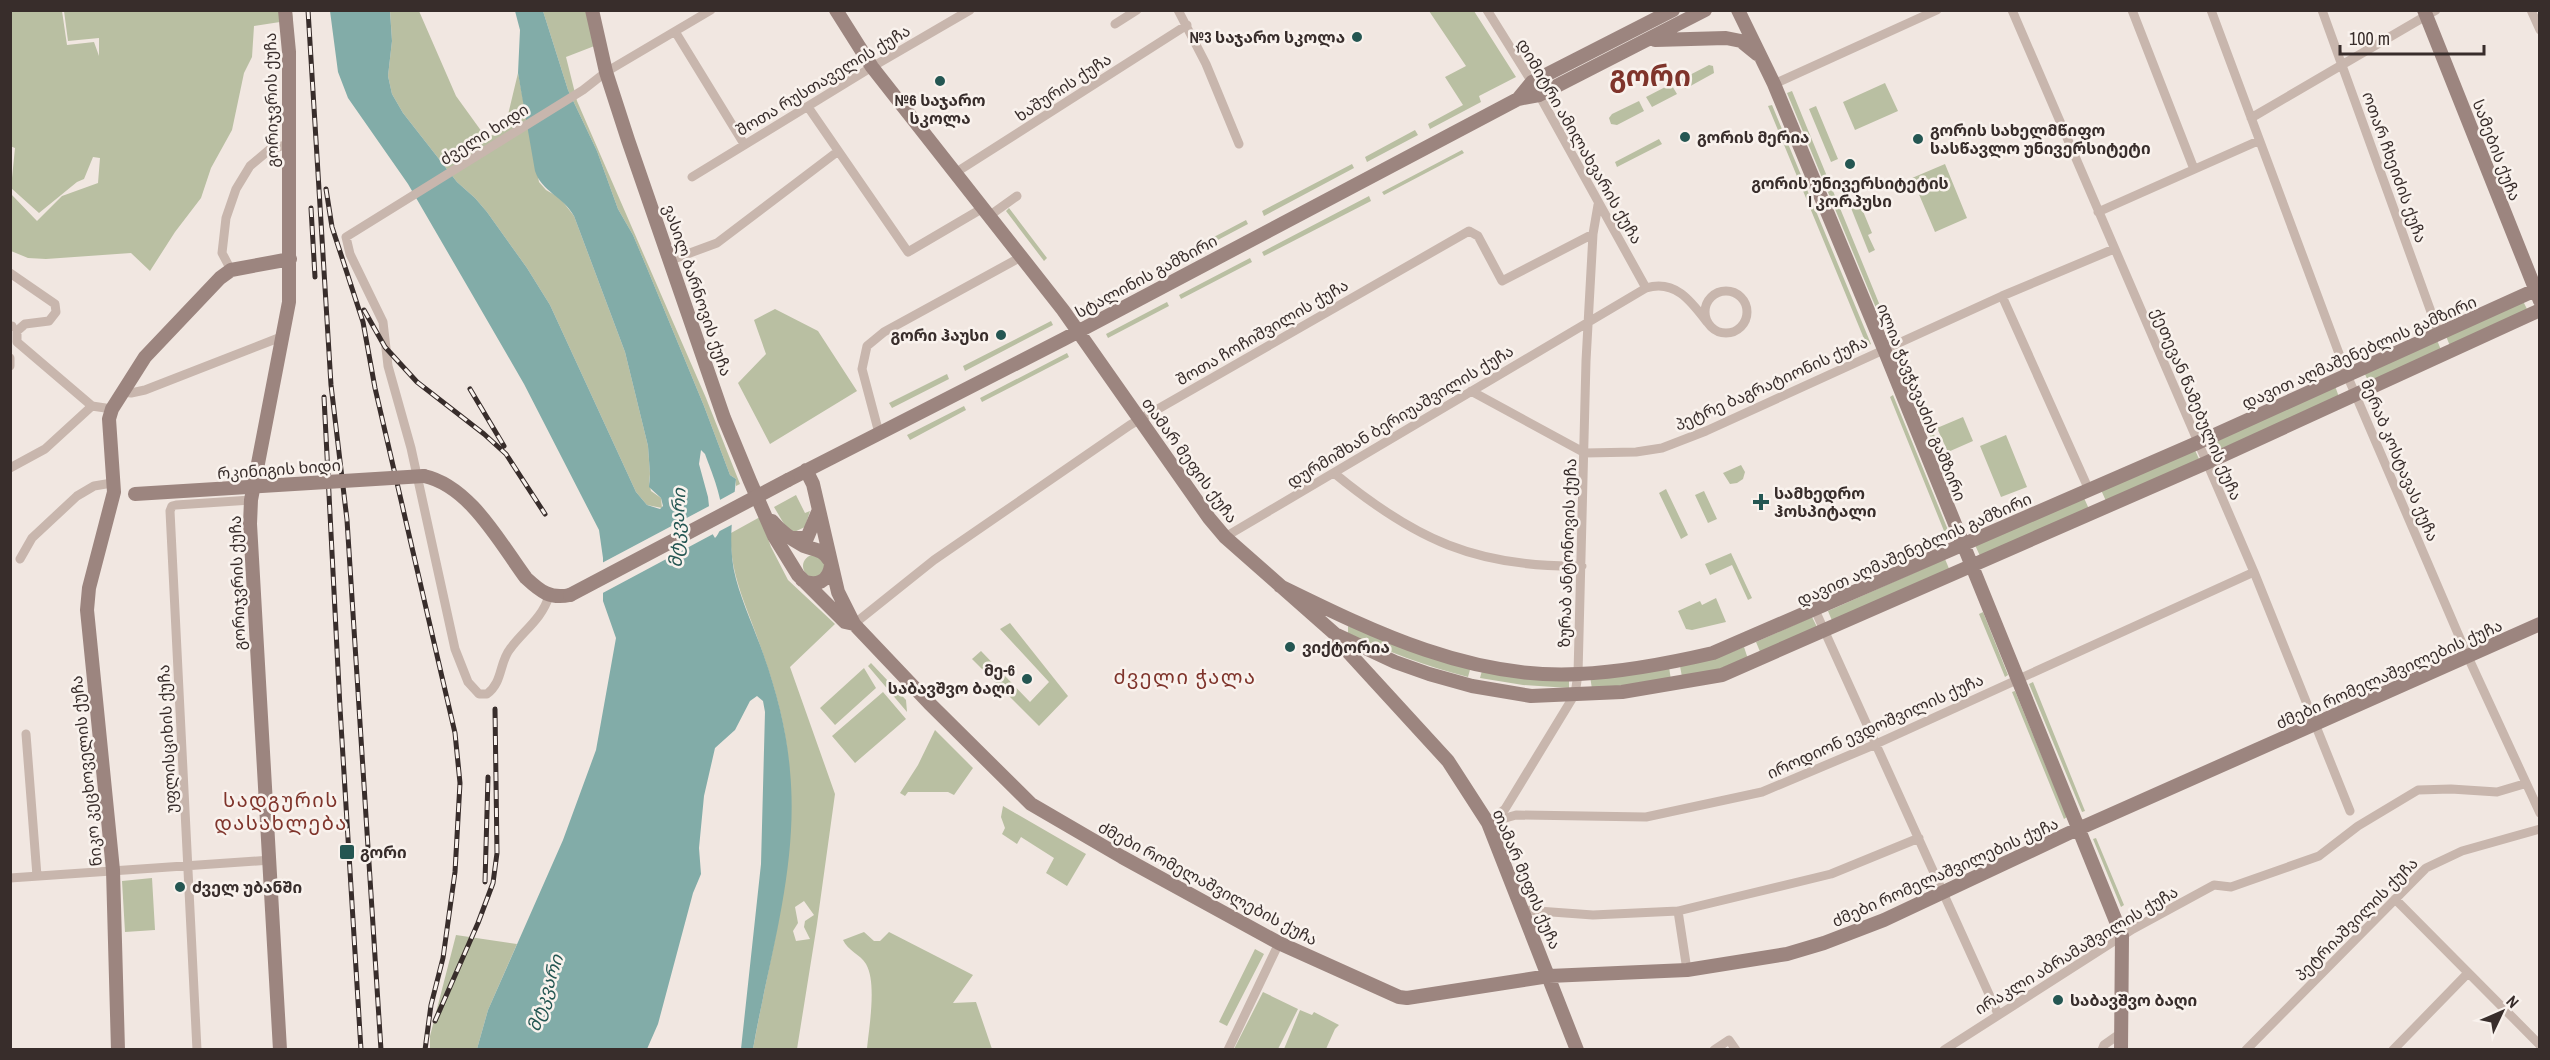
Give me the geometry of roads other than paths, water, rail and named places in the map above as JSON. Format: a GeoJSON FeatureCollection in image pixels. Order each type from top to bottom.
{"type":"FeatureCollection","features":[{"type":"Feature","properties":{"kind":"street","name":"გორიჯვრის ქუჩა"},"geometry":{"type":"LineString","coordinates":[[280,1050],[271,860],[250,543],[251,500],[289,302],[289,52],[285,10]]}},
{"type":"Feature","properties":{"kind":"street","name":"ვასილ ბარნოვის ქუჩა"},"geometry":{"type":"LineString","coordinates":[[592,10],[606,72],[724,418],[750,481],[774,536],[800,578],[845,622],[854,624]]}},
{"type":"Feature","properties":{"kind":"street","name":"ძველი ხიდი"},"geometry":{"type":"LineString","coordinates":[[549,596],[545,607],[509,649],[498,684],[487,694],[479,694],[468,682],[455,650],[411,448],[388,366],[383,322],[350,254],[346,237],[583,90],[606,72],[676,33],[711,10]]}},
{"type":"Feature","properties":{"kind":"street","name":"თამარ მეფის ქუჩა"},"geometry":{"type":"LineString","coordinates":[[836,10],[872,67],[1063,310],[1225,537],[1335,634],[1339,642],[1448,760],[1488,823],[1577,1050]]}},
{"type":"Feature","properties":{"kind":"street","name":"შოთა რუსთაველის ქუჩა"},"geometry":{"type":"LineString","coordinates":[[692,177],[970,10]]}},
{"type":"Feature","properties":{"kind":"street"},"geometry":{"type":"LineString","coordinates":[[1115,24],[1137,10]]}},
{"type":"Feature","properties":{"kind":"street"},"geometry":{"type":"LineString","coordinates":[[1178,10],[1210,74],[1239,144]]}},
{"type":"Feature","properties":{"kind":"street","name":"დიმიტრი ამილახვარის ქუჩა"},"geometry":{"type":"LineString","coordinates":[[1487,10],[1532,82],[1646,288]]}},
{"type":"Feature","properties":{"kind":"street","name":"სტალინის გამზირი"},"geometry":{"type":"LineString","coordinates":[[1518,99],[1532,82],[1672,10]]}},
{"type":"Feature","properties":{"kind":"street","name":"სტალინის გამზირი"},"geometry":{"type":"LineString","coordinates":[[549,596],[570,595],[806,470],[1077,332],[1518,99],[1539,95],[1705,10]]}},
{"type":"Feature","properties":{"kind":"street","name":"ილია ჭავჭავაძის გამზირი"},"geometry":{"type":"LineString","coordinates":[[1738,10],[1774,84],[1884,349],[2122,936],[2121,1050]]}},
{"type":"Feature","properties":{"kind":"street"},"geometry":{"type":"LineString","coordinates":[[1774,84],[1937,10]]}},
{"type":"Feature","properties":{"kind":"street","name":"ქეთევან წამებულის ქუჩა"},"geometry":{"type":"LineString","coordinates":[[2012,10],[2254,572],[2350,811]]}},
{"type":"Feature","properties":{"kind":"street"},"geometry":{"type":"LineString","coordinates":[[2132,10],[2194,169]]}},
{"type":"Feature","properties":{"kind":"street","name":"მერაბ კოსტავას ქუჩა"},"geometry":{"type":"LineString","coordinates":[[2211,10],[2347,375],[2468,657],[2524,784],[2540,813]]}},
{"type":"Feature","properties":{"kind":"street","name":"ოთარ ჩხეიძის ქუჩა"},"geometry":{"type":"LineString","coordinates":[[2322,10],[2439,334]]}},
{"type":"Feature","properties":{"kind":"street"},"geometry":{"type":"LineString","coordinates":[[2531,10],[2540,30]]}},
{"type":"Feature","properties":{"kind":"street"},"geometry":{"type":"LineString","coordinates":[[2251,118],[2343,66],[2429,12]]}},
{"type":"Feature","properties":{"kind":"street","name":"სამების ქუჩა"},"geometry":{"type":"LineString","coordinates":[[2429,12],[2538,293]]}},
{"type":"Feature","properties":{"kind":"street","name":"ხაშურის ქუჩა"},"geometry":{"type":"LineString","coordinates":[[955,173],[1187,25]]}},
{"type":"Feature","properties":{"kind":"street"},"geometry":{"type":"LineString","coordinates":[[676,33],[744,144]]}},
{"type":"Feature","properties":{"kind":"street"},"geometry":{"type":"LineString","coordinates":[[1649,40],[1726,38],[1741,41],[1761,57]]}},
{"type":"Feature","properties":{"kind":"street"},"geometry":{"type":"LineString","coordinates":[[808,107],[908,252],[1017,196]]}},
{"type":"Feature","properties":{"kind":"street"},"geometry":{"type":"LineString","coordinates":[[2098,212],[2258,141]]}},
{"type":"Feature","properties":{"kind":"street"},"geometry":{"type":"LineString","coordinates":[[231,270],[222,253],[226,218],[236,189],[250,166],[269,150],[288,144]]}},
{"type":"Feature","properties":{"kind":"street"},"geometry":{"type":"LineString","coordinates":[[671,260],[717,243],[837,152]]}},
{"type":"Feature","properties":{"kind":"street","name":"ზურაბ ანტონოვის ქუჩა"},"geometry":{"type":"LineString","coordinates":[[1488,823],[1505,809],[1575,694],[1578,674],[1582,566],[1586,361],[1593,234],[1599,205]]}},
{"type":"Feature","properties":{"kind":"street","name":"შოთა ჩოჩიშვილის ქუჩა"},"geometry":{"type":"LineString","coordinates":[[854,624],[934,560],[1140,420],[1469,231],[1478,237],[1502,281],[1593,234]]}},
{"type":"Feature","properties":{"kind":"street","name":"პეტრე ბაგრატიონის ქუჩა"},"geometry":{"type":"LineString","coordinates":[[1472,391],[1585,453],[1636,452],[1662,448],[1706,431],[2002,296],[2114,249]]}},
{"type":"Feature","properties":{"kind":"street"},"geometry":{"type":"LineString","coordinates":[[879,433],[862,369],[867,346],[884,332],[1021,257]]}},
{"type":"Feature","properties":{"kind":"street","name":"ნიკო კეცხოველის ქუჩა"},"geometry":{"type":"LineString","coordinates":[[118,1050],[113,870],[87,610],[89,588],[113,488],[109,428],[112,409],[145,357],[209,288],[231,270],[290,258]]}},
{"type":"Feature","properties":{"kind":"street"},"geometry":{"type":"LineString","coordinates":[[10,273],[55,304],[56,312],[49,321],[12,327],[17,342],[92,406],[112,409]]}},
{"type":"Feature","properties":{"kind":"street"},"geometry":{"type":"LineString","coordinates":[[1590,321],[1646,288],[1663,285],[1676,290],[1693,303],[1717,331],[1730,333],[1742,326],[1747,313],[1743,300],[1731,292],[1718,292],[1707,301],[1693,303]]}},
{"type":"Feature","properties":{"kind":"street","name":"დავით აღმაშენებლის გამზირი"},"geometry":{"type":"LineString","coordinates":[[1281,586],[1397,641],[1476,665],[1526,672],[1578,674],[1674,662],[1713,653],[1749,640],[2439,334],[2538,293]]}},
{"type":"Feature","properties":{"kind":"street"},"geometry":{"type":"LineString","coordinates":[[2002,296],[2089,490]]}},
{"type":"Feature","properties":{"kind":"street"},"geometry":{"type":"LineString","coordinates":[[1707,301],[1705,308],[1707,322]]}},
{"type":"Feature","properties":{"kind":"street"},"geometry":{"type":"LineString","coordinates":[[1347,619],[1335,627],[1335,634],[1395,662],[1472,686],[1531,696],[1622,693],[1722,675],[1825,632],[2206,463],[2540,310]]}},
{"type":"Feature","properties":{"kind":"street","name":"დურმიშხან ბერიუაშვილის ქუჩა"},"geometry":{"type":"LineString","coordinates":[[1225,537],[1590,321]]}},
{"type":"Feature","properties":{"kind":"street"},"geometry":{"type":"LineString","coordinates":[[123,392],[145,390],[281,337]]}},
{"type":"Feature","properties":{"kind":"street"},"geometry":{"type":"LineString","coordinates":[[10,358],[10,366]]}},
{"type":"Feature","properties":{"kind":"street"},"geometry":{"type":"LineString","coordinates":[[10,468],[45,449],[92,406]]}},
{"type":"Feature","properties":{"kind":"street","name":"ძმები რომელაშვილების ქუჩა"},"geometry":{"type":"LineString","coordinates":[[806,470],[813,484],[838,592],[854,624],[928,704],[1027,801],[1122,857],[1279,943],[1403,998],[1549,976],[1687,970],[1787,954],[1824,943],[1884,920],[2080,829],[2540,624]]}},
{"type":"Feature","properties":{"kind":"street"},"geometry":{"type":"LineString","coordinates":[[1334,473],[1386,514],[1446,546],[1513,563],[1547,567],[1582,566]]}},
{"type":"Feature","properties":{"kind":"street","name":"რკინიგის ხიდი"},"geometry":{"type":"LineString","coordinates":[[113,488],[135,494],[424,476],[450,486],[471,503],[526,579],[549,596]]}},
{"type":"Feature","properties":{"kind":"street"},"geometry":{"type":"LineString","coordinates":[[20,559],[32,538],[77,496],[94,486],[113,488]]}},
{"type":"Feature","properties":{"kind":"street","name":"უფლისციხის ქუჩა"},"geometry":{"type":"LineString","coordinates":[[197,1050],[170,511],[176,504],[251,500]]}},
{"type":"Feature","properties":{"kind":"street"},"geometry":{"type":"LineString","coordinates":[[806,546],[822,551],[830,562],[828,576],[819,583],[813,584],[800,578],[795,564],[806,546],[819,510]]}},
{"type":"Feature","properties":{"kind":"street","name":"ვასილ ბარნოვის ქუჩა"},"geometry":{"type":"LineString","coordinates":[[766,515],[788,537],[799,540],[806,546]]}},
{"type":"Feature","properties":{"kind":"street","name":"იროდიონ ევდოშვილის ქუჩა"},"geometry":{"type":"LineString","coordinates":[[1488,823],[1516,815],[1646,817],[1762,792],[1876,744],[2254,572]]}},
{"type":"Feature","properties":{"kind":"street"},"geometry":{"type":"LineString","coordinates":[[1815,610],[1998,1014]]}},
{"type":"Feature","properties":{"kind":"street"},"geometry":{"type":"LineString","coordinates":[[1749,640],[1757,661]]}},
{"type":"Feature","properties":{"kind":"street"},"geometry":{"type":"LineString","coordinates":[[1378,684],[1386,668],[1395,662]]}},
{"type":"Feature","properties":{"kind":"street"},"geometry":{"type":"LineString","coordinates":[[1674,662],[1677,684]]}},
{"type":"Feature","properties":{"kind":"street"},"geometry":{"type":"LineString","coordinates":[[1472,686],[1476,665]]}},
{"type":"Feature","properties":{"kind":"street"},"geometry":{"type":"LineString","coordinates":[[26,735],[37,876]]}},
{"type":"Feature","properties":{"kind":"street","name":"ირაკლი აბრამაშვილის ქუჩა"},"geometry":{"type":"LineString","coordinates":[[1944,1050],[2122,936],[2214,885],[2230,887],[2319,856],[2358,826],[2418,790],[2451,789],[2497,792],[2524,784]]}},
{"type":"Feature","properties":{"kind":"street","name":"პეტრიაშვილის ქუჩა"},"geometry":{"type":"LineString","coordinates":[[2246,1050],[2426,868],[2462,851],[2540,829]]}},
{"type":"Feature","properties":{"kind":"street"},"geometry":{"type":"LineString","coordinates":[[1523,910],[1593,915],[1678,911],[1830,874],[1918,838]]}},
{"type":"Feature","properties":{"kind":"street"},"geometry":{"type":"LineString","coordinates":[[10,878],[271,860]]}},
{"type":"Feature","properties":{"kind":"street"},"geometry":{"type":"LineString","coordinates":[[2396,899],[2540,1045]]}},
{"type":"Feature","properties":{"kind":"street"},"geometry":{"type":"LineString","coordinates":[[1678,911],[1687,970]]}},
{"type":"Feature","properties":{"kind":"street"},"geometry":{"type":"LineString","coordinates":[[1228,1050],[1279,943]]}},
{"type":"Feature","properties":{"kind":"street"},"geometry":{"type":"LineString","coordinates":[[2393,1050],[2468,973]]}},
{"type":"Feature","properties":{"kind":"street"},"geometry":{"type":"LineString","coordinates":[[2102,1050],[2104,1045],[2121,1033]]}},
{"type":"Feature","properties":{"kind":"street"},"geometry":{"type":"LineString","coordinates":[[1714,1050],[1729,1040],[1736,1050]]}},
{"type":"Feature","properties":{"kind":"water","name":"მტკვარი"},"geometry":{"type":"Polygon","coordinates":[[[330,11],[390,11],[392,41],[388,76],[392,94],[403,113],[457,182],[487,212],[527,268],[550,305],[636,492],[647,505],[660,509],[663,506],[661,498],[649,487],[648,446],[625,352],[574,216],[564,203],[542,184],[535,171],[518,73],[520,30],[515,11],[543,11],[568,90],[597,151],[618,209],[633,235],[647,268],[730,475],[736,479],[732,529],[733,567],[769,670],[781,713],[789,756],[792,806],[781,911],[753,1049],[741,1049],[761,864],[765,712],[763,701],[757,696],[750,701],[735,730],[715,748],[704,796],[699,848],[701,874],[693,893],[658,1024],[647,1049],[477,1049],[488,1010],[563,840],[596,750],[616,638],[603,601],[603,558],[599,530],[524,384],[408,184],[348,98],[338,72],[330,11]],[[701,450],[699,464],[708,497],[712,533],[715,538],[720,530],[722,508],[705,454],[701,450]]]}},
{"type":"Feature","properties":{"kind":"railway"},"geometry":{"type":"LineString","coordinates":[[308,10],[331,385],[347,520],[381,1050]]}},
{"type":"Feature","properties":{"kind":"railway"},"geometry":{"type":"LineString","coordinates":[[326,189],[332,227],[363,322],[375,388],[455,733],[460,783],[455,872],[443,958],[431,1005],[425,1050]]}},
{"type":"Feature","properties":{"kind":"railway"},"geometry":{"type":"LineString","coordinates":[[311,208],[315,277]]}},
{"type":"Feature","properties":{"kind":"railway"},"geometry":{"type":"LineString","coordinates":[[364,310],[385,347],[417,382],[506,454],[545,514]]}},
{"type":"Feature","properties":{"kind":"railway"},"geometry":{"type":"LineString","coordinates":[[470,389],[504,446]]}},
{"type":"Feature","properties":{"kind":"railway"},"geometry":{"type":"LineString","coordinates":[[324,397],[361,1050]]}},
{"type":"Feature","properties":{"kind":"railway"},"geometry":{"type":"LineString","coordinates":[[435,1021],[493,883],[497,853],[495,709]]}},
{"type":"Feature","properties":{"kind":"railway"},"geometry":{"type":"LineString","coordinates":[[485,882],[488,777]]}},
{"type":"Feature","properties":{"kind":"place","name":"№3 საჯარო სკოლა"},"geometry":{"type":"Point","coordinates":[1357,37]}},
{"type":"Feature","properties":{"kind":"place","name":"№6 საჯარო სკოლა"},"geometry":{"type":"Point","coordinates":[940,81]}},
{"type":"Feature","properties":{"kind":"place","name":"გორის მერია"},"geometry":{"type":"Point","coordinates":[1685,137]}},
{"type":"Feature","properties":{"kind":"place","name":"გორის სახელმწიფო სასწავლო უნივერსიტეტი"},"geometry":{"type":"Point","coordinates":[1918,139]}},
{"type":"Feature","properties":{"kind":"place","name":"გორის უნივერსიტეტის I კორპუსი"},"geometry":{"type":"Point","coordinates":[1850,164]}},
{"type":"Feature","properties":{"kind":"place","name":"გორი ჰაუსი"},"geometry":{"type":"Point","coordinates":[1001,335]}},
{"type":"Feature","properties":{"kind":"place","name":"სამხედრო ჰოსპიტალი"},"geometry":{"type":"Point","coordinates":[1761,502]}},
{"type":"Feature","properties":{"kind":"place","name":"ვიქტორია"},"geometry":{"type":"Point","coordinates":[1290,647]}},
{"type":"Feature","properties":{"kind":"place","name":"მე-6 საბავშვო ბაღი"},"geometry":{"type":"Point","coordinates":[1027,679]}},
{"type":"Feature","properties":{"kind":"place","name":"გორი"},"geometry":{"type":"Point","coordinates":[347,852]}},
{"type":"Feature","properties":{"kind":"place","name":"ძველ უბანში"},"geometry":{"type":"Point","coordinates":[180,887]}},
{"type":"Feature","properties":{"kind":"place","name":"საბავშვო ბაღი"},"geometry":{"type":"Point","coordinates":[2058,1000]}},
{"type":"Feature","properties":{"kind":"district","name":"გორი"},"geometry":{"type":"Point","coordinates":[1650,76]}},
{"type":"Feature","properties":{"kind":"district","name":"ძველი ჭალა"},"geometry":{"type":"Point","coordinates":[1185,676]}},
{"type":"Feature","properties":{"kind":"district","name":"სადგურის დასახლება"},"geometry":{"type":"Point","coordinates":[281,810]}}]}
